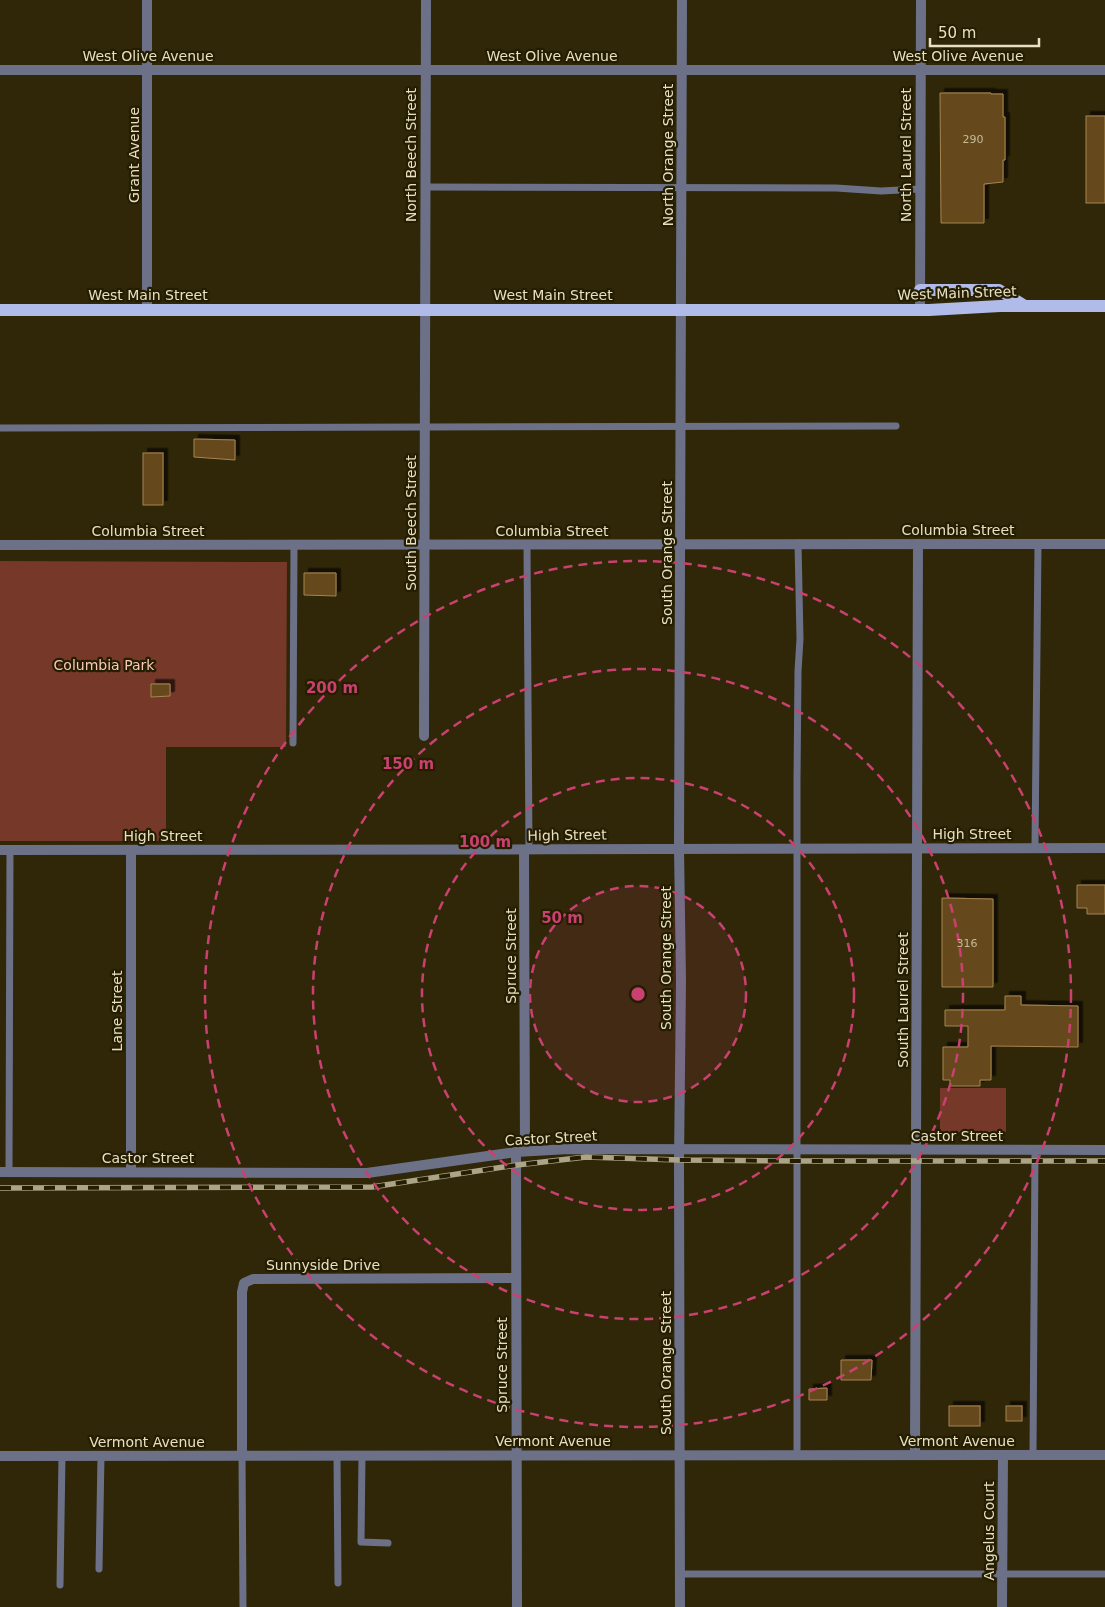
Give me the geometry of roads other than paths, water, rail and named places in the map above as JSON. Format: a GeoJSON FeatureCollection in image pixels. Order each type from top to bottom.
{"type":"FeatureCollection","features":[{"type":"Feature","properties":{"kind":"main road"},"geometry":{"type":"LineString","coordinates":[[920,290],[999,290],[1025,306]]}},
{"type":"Feature","properties":{"kind":"main road","name":"West Main Street"},"geometry":{"type":"LineString","coordinates":[[0,310],[920,310],[1025,306],[1105,306]]}},
{"type":"Feature","properties":{"kind":"street","name":"Grant Avenue"},"geometry":{"type":"LineString","coordinates":[[147,0],[147,310]]}},
{"type":"Feature","properties":{"kind":"street","name":"North Beech Street"},"geometry":{"type":"LineString","coordinates":[[425,310],[426,0]]}},
{"type":"Feature","properties":{"kind":"street","name":"North Orange Street"},"geometry":{"type":"LineString","coordinates":[[682,0],[682,310]]}},
{"type":"Feature","properties":{"kind":"street","name":"North Laurel Street"},"geometry":{"type":"LineString","coordinates":[[920,310],[921,0]]}},
{"type":"Feature","properties":{"kind":"street","name":"West Olive Avenue"},"geometry":{"type":"LineString","coordinates":[[0,70],[1105,70]]}},
{"type":"Feature","properties":{"kind":"street","name":"South Beech Street"},"geometry":{"type":"LineString","coordinates":[[424,736],[425,310]]}},
{"type":"Feature","properties":{"kind":"street","name":"South Orange Street"},"geometry":{"type":"LineString","coordinates":[[680,1607],[679,1149],[681,972],[679,848],[682,310]]}},
{"type":"Feature","properties":{"kind":"street","name":"South Laurel Street"},"geometry":{"type":"LineString","coordinates":[[915,1455],[918,544]]}},
{"type":"Feature","properties":{"kind":"street","name":"Columbia Street"},"geometry":{"type":"LineString","coordinates":[[0,545],[1105,544]]}},
{"type":"Feature","properties":{"kind":"street","name":"High Street"},"geometry":{"type":"LineString","coordinates":[[5,850],[1105,848]]}},
{"type":"Feature","properties":{"kind":"street","name":"Lane Street"},"geometry":{"type":"LineString","coordinates":[[131,850],[131,1172]]}},
{"type":"Feature","properties":{"kind":"street","name":"Spruce Street"},"geometry":{"type":"LineString","coordinates":[[517,1607],[516,1278],[521,1152],[527,850]]}},
{"type":"Feature","properties":{"kind":"street","name":"Castor Street"},"geometry":{"type":"LineString","coordinates":[[5,1172],[378,1172],[521,1152],[568,1149],[1105,1150]]}},
{"type":"Feature","properties":{"kind":"street","name":"Sunnyside Drive"},"geometry":{"type":"LineString","coordinates":[[242,1455],[242,1292],[244,1283],[248,1280],[273,1278],[516,1278]]}},
{"type":"Feature","properties":{"kind":"street","name":"Angelus Court"},"geometry":{"type":"LineString","coordinates":[[1002,1607],[1003,1455]]}},
{"type":"Feature","properties":{"kind":"street","name":"Vermont Avenue"},"geometry":{"type":"LineString","coordinates":[[0,1456],[1105,1455]]}},
{"type":"Feature","properties":{"kind":"lane"},"geometry":{"type":"LineString","coordinates":[[425,187],[836,188],[881,191],[920,189]]}},
{"type":"Feature","properties":{"kind":"lane"},"geometry":{"type":"LineString","coordinates":[[0,428],[896,426]]}},
{"type":"Feature","properties":{"kind":"lane"},"geometry":{"type":"LineString","coordinates":[[798,544],[800,639],[798,691],[798,1455]]}},
{"type":"Feature","properties":{"kind":"lane"},"geometry":{"type":"LineString","coordinates":[[1035,848],[1038,544]]}},
{"type":"Feature","properties":{"kind":"lane"},"geometry":{"type":"LineString","coordinates":[[293,743],[294,545]]}},
{"type":"Feature","properties":{"kind":"lane"},"geometry":{"type":"LineString","coordinates":[[527,545],[527,850]]}},
{"type":"Feature","properties":{"kind":"lane"},"geometry":{"type":"LineString","coordinates":[[5,850],[5,1172]]}},
{"type":"Feature","properties":{"kind":"lane"},"geometry":{"type":"LineString","coordinates":[[1033,1455],[1035,1150]]}},
{"type":"Feature","properties":{"kind":"lane"},"geometry":{"type":"LineString","coordinates":[[242,1455],[242,1607]]}},
{"type":"Feature","properties":{"kind":"lane"},"geometry":{"type":"LineString","coordinates":[[337,1455],[338,1583]]}},
{"type":"Feature","properties":{"kind":"lane"},"geometry":{"type":"LineString","coordinates":[[362,1455],[361,1542],[388,1543]]}},
{"type":"Feature","properties":{"kind":"lane"},"geometry":{"type":"LineString","coordinates":[[60,1585],[62,1456]]}},
{"type":"Feature","properties":{"kind":"lane"},"geometry":{"type":"LineString","coordinates":[[99,1570],[101,1456]]}},
{"type":"Feature","properties":{"kind":"lane"},"geometry":{"type":"LineString","coordinates":[[680,1574],[1105,1574]]}},
{"type":"Feature","properties":{"kind":"railway"},"geometry":{"type":"LineString","coordinates":[[0,1188],[372,1187],[517,1165],[586,1157],[798,1161],[1105,1161]]}},
{"type":"Feature","properties":{"kind":"park label","name":"Columbia Park"},"geometry":{"type":"Point","coordinates":[104,665]}}]}
